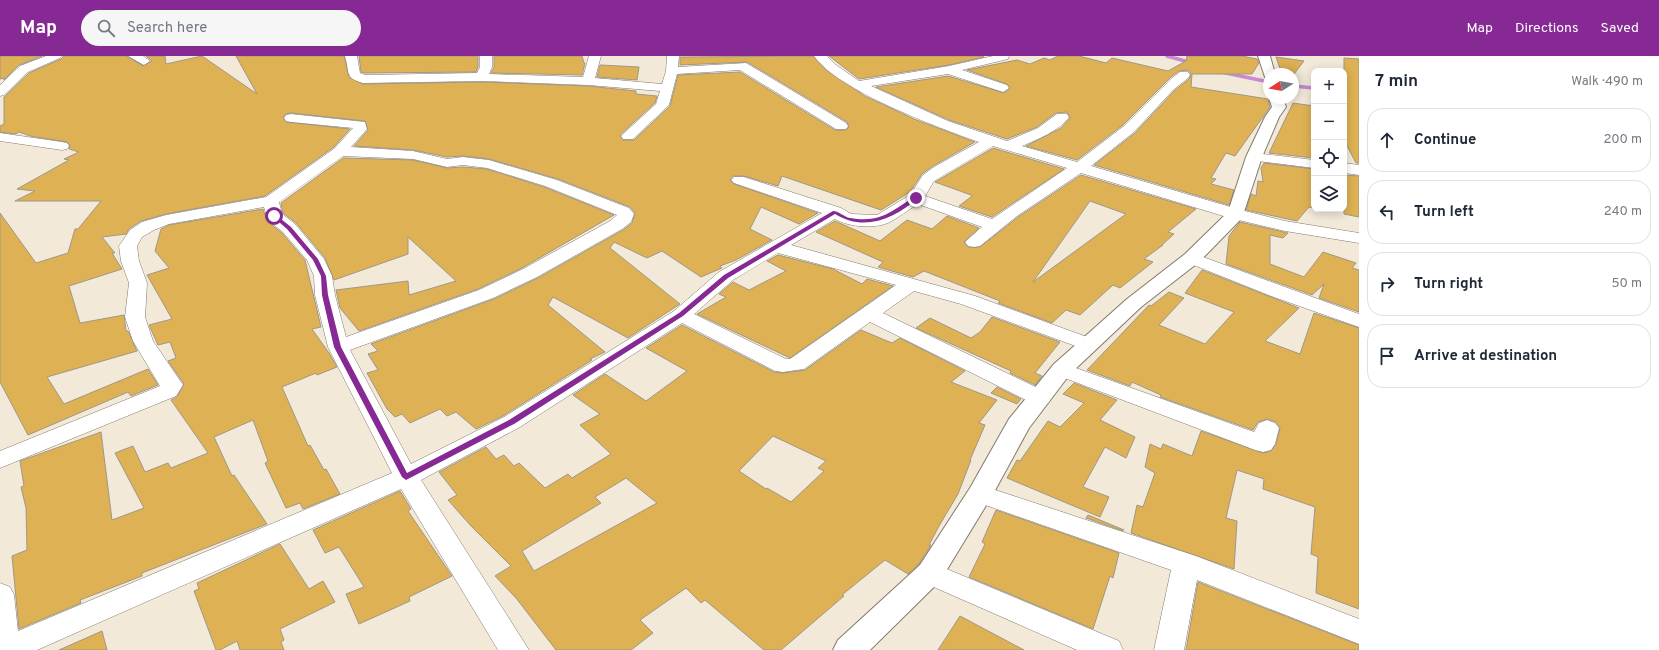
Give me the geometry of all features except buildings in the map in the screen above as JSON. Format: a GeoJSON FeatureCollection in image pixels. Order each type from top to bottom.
{"type":"FeatureCollection","features":[{"type":"Feature","properties":{"kind":"street"},"geometry":{"type":"LineString","coordinates":[[0,92],[24,69],[56,56]]}},
{"type":"Feature","properties":{"kind":"street"},"geometry":{"type":"LineString","coordinates":[[351,56],[354,66],[354,75],[363,79],[482,77],[588,81],[667,88]]}},
{"type":"Feature","properties":{"kind":"street"},"geometry":{"type":"LineString","coordinates":[[482,77],[486,67],[486,56]]}},
{"type":"Feature","properties":{"kind":"street"},"geometry":{"type":"LineString","coordinates":[[588,81],[594,65],[594,56]]}},
{"type":"Feature","properties":{"kind":"street"},"geometry":{"type":"LineString","coordinates":[[628,136],[662,105],[672,71],[673,56]]}},
{"type":"Feature","properties":{"kind":"street"},"geometry":{"type":"LineString","coordinates":[[820,56],[832,68],[857,85],[943,124],[991,141],[1236,214],[1285,226],[1359,238]]}},
{"type":"Feature","properties":{"kind":"street"},"geometry":{"type":"LineString","coordinates":[[1264,56],[1267,68]]}},
{"type":"Feature","properties":{"kind":"street"},"geometry":{"type":"LineString","coordinates":[[857,85],[949,70],[1004,58]]}},
{"type":"Feature","properties":{"kind":"street"},"geometry":{"type":"LineString","coordinates":[[672,71],[742,66],[841,126]]}},
{"type":"Feature","properties":{"kind":"street"},"geometry":{"type":"LineString","coordinates":[[949,70],[1003,88]]}},
{"type":"Feature","properties":{"kind":"street"},"geometry":{"type":"LineString","coordinates":[[974,242],[993,225],[1078,167],[1129,129],[1172,84],[1184,75]]}},
{"type":"Feature","properties":{"kind":"street"},"geometry":{"type":"LineString","coordinates":[[849,650],[930,572],[980,494],[1018,425],[1062,369],[1134,303],[1192,258],[1236,214],[1254,156],[1272,117],[1279,107],[1278,104]]}},
{"type":"Feature","properties":{"kind":"street"},"geometry":{"type":"LineString","coordinates":[[1008,146],[1030,138],[1062,117]]}},
{"type":"Feature","properties":{"kind":"street"},"geometry":{"type":"LineString","coordinates":[[0,460],[81,426],[159,396],[168,391],[172,385],[143,341],[135,317],[138,283],[130,261],[128,246],[136,234],[148,226],[166,220],[271,201],[340,151],[360,130],[360,125],[291,118]]}},
{"type":"Feature","properties":{"kind":"street"},"geometry":{"type":"LineString","coordinates":[[0,138],[62,146]]}},
{"type":"Feature","properties":{"kind":"street"},"geometry":{"type":"LineString","coordinates":[[739,180],[835,212],[847,219],[873,221],[882,219],[916,198],[928,178],[939,170],[991,141]]}},
{"type":"Feature","properties":{"kind":"street"},"geometry":{"type":"LineString","coordinates":[[338,347],[486,294],[530,273],[616,225],[625,218],[626,214],[623,211],[551,183],[489,164],[463,161],[447,163],[413,155],[340,151]]}},
{"type":"Feature","properties":{"kind":"street"},"geometry":{"type":"LineString","coordinates":[[1254,156],[1311,164]]}},
{"type":"Feature","properties":{"kind":"street"},"geometry":{"type":"LineString","coordinates":[[1347,168],[1359,170]]}},
{"type":"Feature","properties":{"kind":"street"},"geometry":{"type":"LineString","coordinates":[[916,198],[993,225]]}},
{"type":"Feature","properties":{"kind":"street"},"geometry":{"type":"LineString","coordinates":[[271,201],[274,216],[289,228],[315,259],[324,276],[325,295],[338,347],[406,477],[514,650]]}},
{"type":"Feature","properties":{"kind":"street"},"geometry":{"type":"LineString","coordinates":[[0,595],[5,650],[406,477],[512,422],[681,315],[726,276],[835,212]]}},
{"type":"Feature","properties":{"kind":"street"},"geometry":{"type":"LineString","coordinates":[[776,247],[817,257],[968,300],[1088,344]]}},
{"type":"Feature","properties":{"kind":"street"},"geometry":{"type":"LineString","coordinates":[[1192,258],[1278,292],[1359,321]]}},
{"type":"Feature","properties":{"kind":"street"},"geometry":{"type":"LineString","coordinates":[[681,315],[782,366],[796,364],[803,361],[911,284]]}},
{"type":"Feature","properties":{"kind":"street"},"geometry":{"type":"LineString","coordinates":[[870,314],[1040,398]]}},
{"type":"Feature","properties":{"kind":"street"},"geometry":{"type":"LineString","coordinates":[[1062,369],[1263,444],[1267,428]]}},
{"type":"Feature","properties":{"kind":"street"},"geometry":{"type":"LineString","coordinates":[[980,494],[1186,564],[1359,632]]}},
{"type":"Feature","properties":{"kind":"street"},"geometry":{"type":"LineString","coordinates":[[1169,650],[1186,564]]}},
{"type":"Feature","properties":{"kind":"street"},"geometry":{"type":"LineString","coordinates":[[930,572],[1108,650]]}},
{"type":"Feature","properties":{"kind":"waterway"},"geometry":{"type":"LineString","coordinates":[[1167,56],[1192,63]]}},
{"type":"Feature","properties":{"kind":"waterway"},"geometry":{"type":"LineString","coordinates":[[1221,72],[1263,81]]}},
{"type":"Feature","properties":{"kind":"waterway"},"geometry":{"type":"LineString","coordinates":[[1299,87],[1311,88]]}},
{"type":"Feature","properties":{"kind":"route"},"geometry":{"type":"LineString","coordinates":[[274,216],[289,228],[315,259],[324,276],[325,295],[338,347],[406,477],[512,422],[595,368],[681,315],[726,276],[835,212],[847,219],[873,221],[882,219],[916,198]]}}]}
